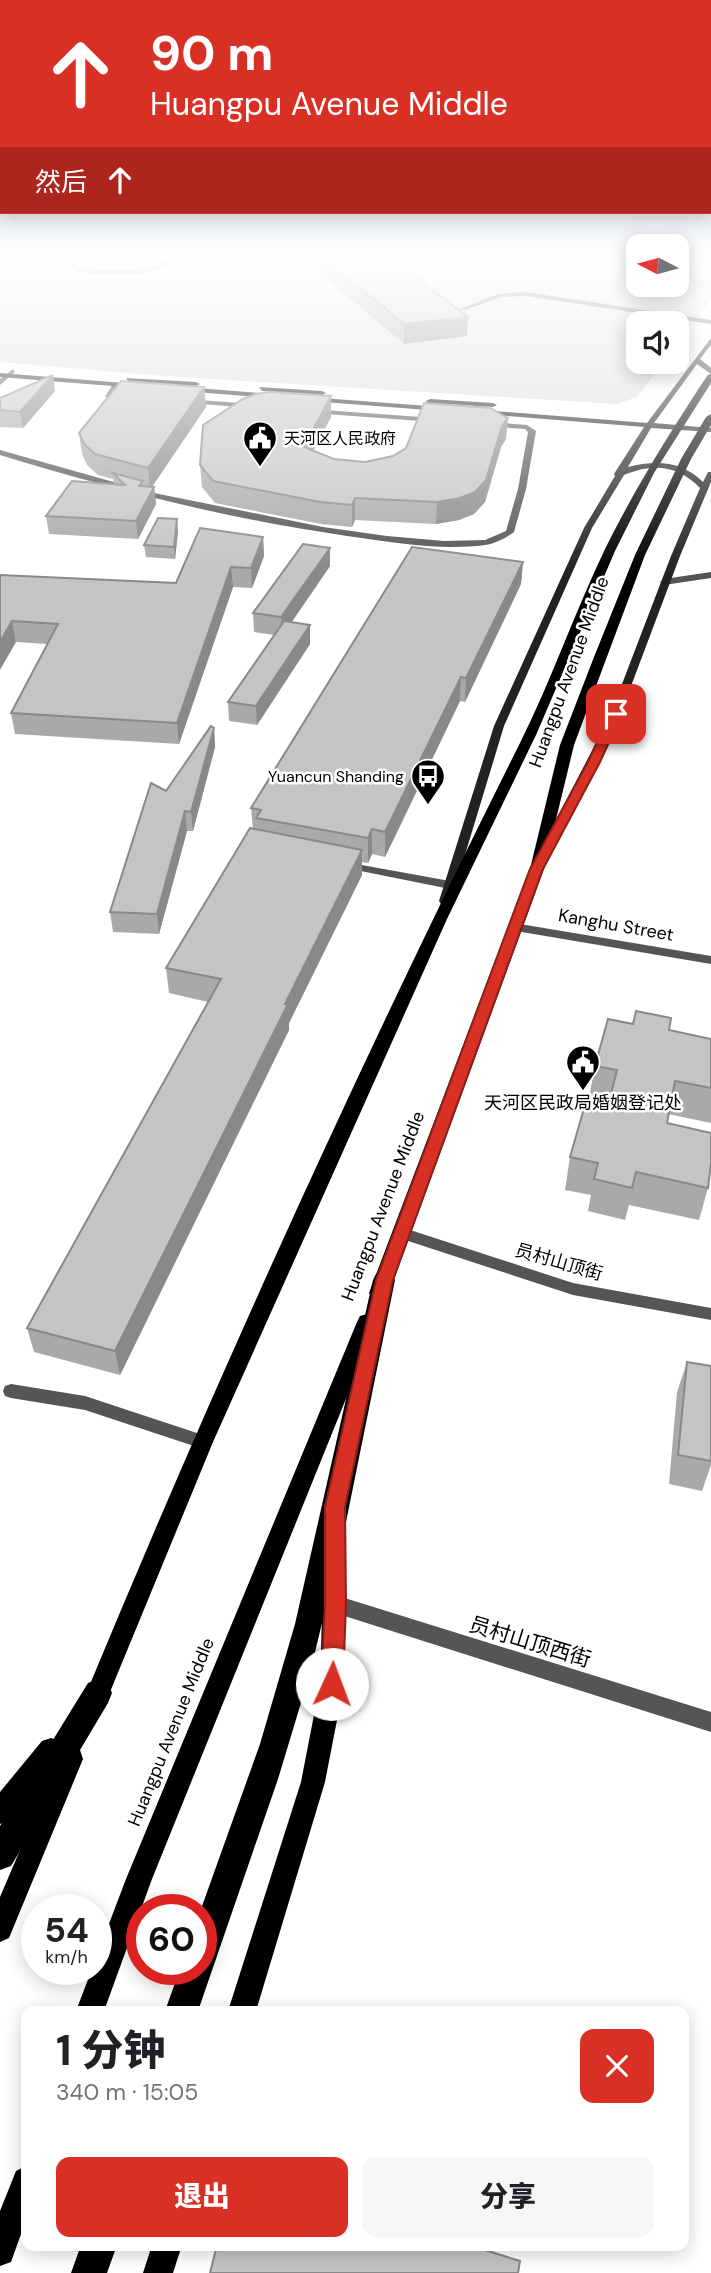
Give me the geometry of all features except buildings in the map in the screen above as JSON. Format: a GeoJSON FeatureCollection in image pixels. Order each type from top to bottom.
{"type":"FeatureCollection","features":[{"type":"Feature","properties":{"kind":"highway"},"geometry":{"type":"LineString","coordinates":[[217,1908],[296,1673],[384,1280]]}},
{"type":"Feature","properties":{"kind":"highway"},"geometry":{"type":"LineString","coordinates":[[0,1855],[98,1693]]}},
{"type":"Feature","properties":{"kind":"highway"},"geometry":{"type":"LineString","coordinates":[[183,2006],[190,1985]]}},
{"type":"Feature","properties":{"kind":"highway"},"geometry":{"type":"LineString","coordinates":[[89,2273],[97,2251]]}},
{"type":"Feature","properties":{"kind":"main road"},"geometry":{"type":"LineString","coordinates":[[439,919],[508,703],[588,527],[654,417],[696,361]]}},
{"type":"Feature","properties":{"kind":"main road"},"geometry":{"type":"LineString","coordinates":[[698,361],[711,374]]}},
{"type":"Feature","properties":{"kind":"main road"},"geometry":{"type":"LineString","coordinates":[[5,373],[711,419]]}},
{"type":"Feature","properties":{"kind":"main road"},"geometry":{"type":"LineString","coordinates":[[5,373],[711,430]]}},
{"type":"Feature","properties":{"kind":"main road","name":"Huangpu Avenue Middle"},"geometry":{"type":"LineString","coordinates":[[0,1929],[203,1442],[439,919],[524,747],[610,551],[649,473],[711,374]]}},
{"type":"Feature","properties":{"kind":"main road","name":"Huangpu Avenue Middle"},"geometry":{"type":"LineString","coordinates":[[92,2006],[139,1879],[384,1280],[537,869],[568,745],[640,555],[687,459],[711,419]]}},
{"type":"Feature","properties":{"kind":"main road"},"geometry":{"type":"LineString","coordinates":[[618,474],[646,465],[673,466],[694,474],[705,487]]}},
{"type":"Feature","properties":{"kind":"main road"},"geometry":{"type":"LineString","coordinates":[[537,869],[624,696],[664,582],[711,474]]}},
{"type":"Feature","properties":{"kind":"main road"},"geometry":{"type":"LineString","coordinates":[[244,2006],[313,1782],[332,1684],[335,1507]]}},
{"type":"Feature","properties":{"kind":"main road"},"geometry":{"type":"LineString","coordinates":[[0,1811],[98,1693]]}},
{"type":"Feature","properties":{"kind":"main road"},"geometry":{"type":"LineString","coordinates":[[0,2251],[21,2194]]}},
{"type":"Feature","properties":{"kind":"main road"},"geometry":{"type":"LineString","coordinates":[[158,2273],[165,2251]]}},
{"type":"Feature","properties":{"kind":"street"},"geometry":{"type":"LineString","coordinates":[[0,383],[5,373]]}},
{"type":"Feature","properties":{"kind":"street"},"geometry":{"type":"LineString","coordinates":[[117,384],[108,395],[135,397]]}},
{"type":"Feature","properties":{"kind":"street"},"geometry":{"type":"LineString","coordinates":[[175,400],[270,407]]}},
{"type":"Feature","properties":{"kind":"street"},"geometry":{"type":"LineString","coordinates":[[297,410],[446,421]]}},
{"type":"Feature","properties":{"kind":"street"},"geometry":{"type":"LineString","coordinates":[[0,452],[117,487],[266,520],[407,541],[479,544],[506,537],[510,532],[522,489],[531,438],[531,431],[527,427],[486,424]]}},
{"type":"Feature","properties":{"kind":"street"},"geometry":{"type":"LineString","coordinates":[[664,582],[711,575]]}},
{"type":"Feature","properties":{"kind":"street"},"geometry":{"type":"LineString","coordinates":[[329,862],[450,885]]}},
{"type":"Feature","properties":{"kind":"street","name":"Kanghu Street"},"geometry":{"type":"LineString","coordinates":[[514,926],[711,960]]}},
{"type":"Feature","properties":{"kind":"street","name":"员村山顶街"},"geometry":{"type":"LineString","coordinates":[[401,1233],[573,1289],[711,1314]]}},
{"type":"Feature","properties":{"kind":"street"},"geometry":{"type":"LineString","coordinates":[[6,1390],[85,1403],[203,1442]]}},
{"type":"Feature","properties":{"kind":"street","name":"员村山顶西街"},"geometry":{"type":"LineString","coordinates":[[335,1604],[711,1722]]}},
{"type":"Feature","properties":{"kind":"shaded area"},"geometry":{"type":"Polygon","coordinates":[[[0,361],[626,361],[626,374],[655,374],[637,397],[617,404],[164,376],[0,361]]]}},
{"type":"Feature","properties":{"kind":"place","name":"天河区人民政府"},"geometry":{"type":"Point","coordinates":[260,468]}},
{"type":"Feature","properties":{"kind":"place","name":"Yuancun Shanding"},"geometry":{"type":"Point","coordinates":[428,806]}},
{"type":"Feature","properties":{"kind":"place","name":"天河区民政局婚姻登记处"},"geometry":{"type":"Point","coordinates":[583,1092]}},
{"type":"Feature","properties":{"kind":"route"},"geometry":{"type":"LineString","coordinates":[[332,1684],[335,1507],[384,1280],[537,869],[594,762],[616,714]]}}]}
